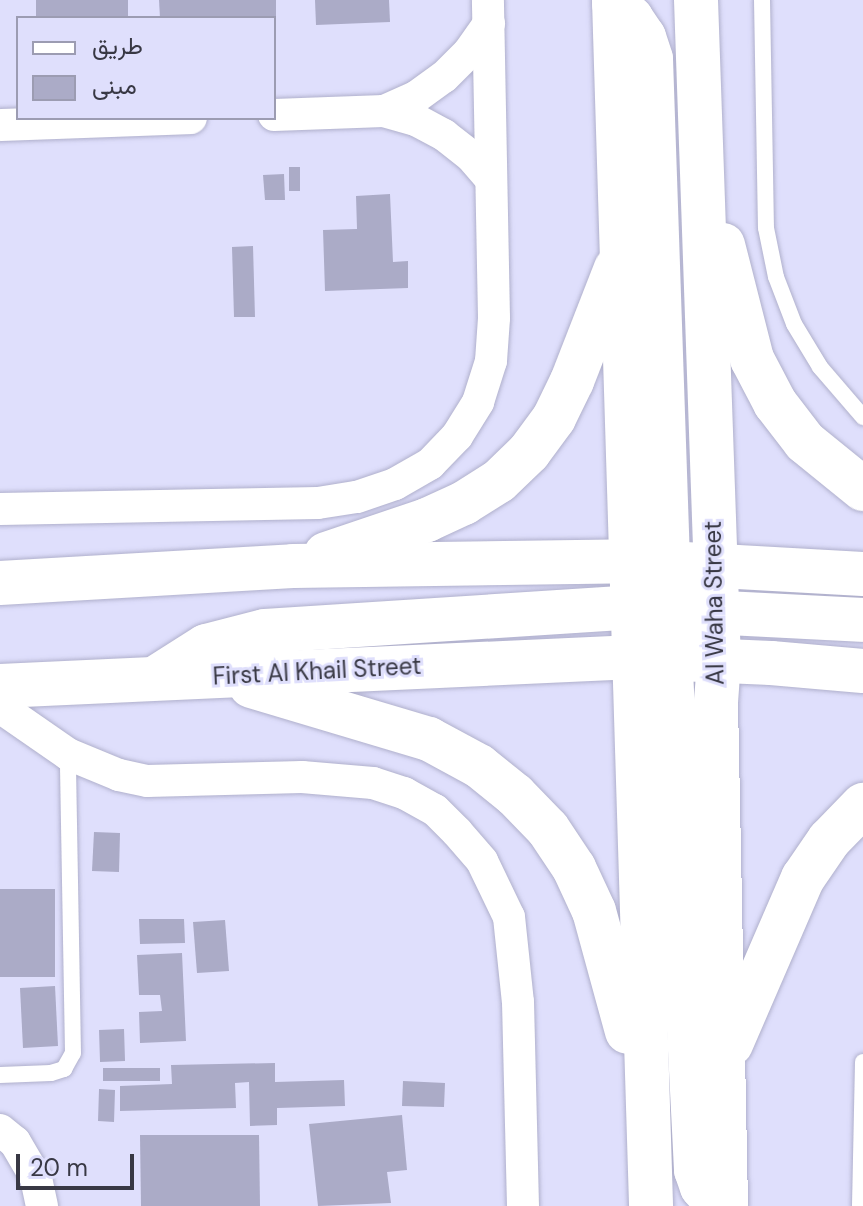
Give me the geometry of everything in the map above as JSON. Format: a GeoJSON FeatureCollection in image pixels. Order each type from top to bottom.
{"type":"FeatureCollection","features":[{"type":"Feature","properties":{"kind":"main road","name":"Al Waha Street"},"geometry":{"type":"LineString","coordinates":[[696,0],[714,564]]}},
{"type":"Feature","properties":{"kind":"main road"},"geometry":{"type":"LineString","coordinates":[[614,2],[624,249],[664,608],[648,1120],[651,1206]]}},
{"type":"Feature","properties":{"kind":"main road"},"geometry":{"type":"LineString","coordinates":[[614,2],[638,28],[651,59],[664,608],[696,1170],[702,1187],[723,1206]]}},
{"type":"Feature","properties":{"kind":"main road"},"geometry":{"type":"LineString","coordinates":[[700,137],[738,311],[752,359],[775,403],[805,442],[863,489]]}},
{"type":"Feature","properties":{"kind":"main road"},"geometry":{"type":"LineString","coordinates":[[293,566],[427,520],[464,503],[499,481],[529,452],[554,418],[572,381],[624,249]]}},
{"type":"Feature","properties":{"kind":"main road"},"geometry":{"type":"LineString","coordinates":[[155,679],[206,646],[265,631],[664,608],[714,564],[863,574]]}},
{"type":"Feature","properties":{"kind":"main road"},"geometry":{"type":"LineString","coordinates":[[0,583],[293,566],[664,608],[863,620]]}},
{"type":"Feature","properties":{"kind":"main road"},"geometry":{"type":"LineString","coordinates":[[664,608],[719,661],[863,671]]}},
{"type":"Feature","properties":{"kind":"main road","name":"First Al Khail Street"},"geometry":{"type":"LineString","coordinates":[[0,686],[214,675],[664,608]]}},
{"type":"Feature","properties":{"kind":"main road","name":"Al Waha Street"},"geometry":{"type":"LineString","coordinates":[[719,661],[716,702],[725,1057],[723,1206]]}},
{"type":"Feature","properties":{"kind":"main road"},"geometry":{"type":"LineString","coordinates":[[214,675],[429,739],[479,766],[515,795],[548,829],[574,868],[594,911],[648,1120]]}},
{"type":"Feature","properties":{"kind":"main road"},"geometry":{"type":"LineString","coordinates":[[725,1057],[803,878],[829,840],[863,805]]}},
{"type":"Feature","properties":{"kind":"street"},"geometry":{"type":"LineString","coordinates":[[384,111],[416,97],[444,77],[469,52],[488,12]]}},
{"type":"Feature","properties":{"kind":"street"},"geometry":{"type":"LineString","coordinates":[[0,509],[318,503],[383,489],[430,464],[457,436],[478,402],[491,361],[488,12]]}},
{"type":"Feature","properties":{"kind":"street"},"geometry":{"type":"LineString","coordinates":[[276,115],[384,111],[416,120],[444,135],[470,155],[491,179]]}},
{"type":"Feature","properties":{"kind":"street"},"geometry":{"type":"LineString","coordinates":[[0,125],[136,120]]}},
{"type":"Feature","properties":{"kind":"street"},"geometry":{"type":"LineString","coordinates":[[0,707],[68,754],[106,771],[147,781],[302,777],[373,783],[404,793],[435,810],[482,861],[509,917],[517,987],[523,1206]]}},
{"type":"Feature","properties":{"kind":"street"},"geometry":{"type":"LineString","coordinates":[[0,1130],[15,1142],[36,1178],[42,1206]]}},
{"type":"Feature","properties":{"kind":"lane"},"geometry":{"type":"LineString","coordinates":[[762,0],[766,228],[776,277],[794,324],[820,367],[863,417]]}},
{"type":"Feature","properties":{"kind":"lane"},"geometry":{"type":"LineString","coordinates":[[0,1075],[51,1073],[64,1069],[73,1053],[68,754]]}},
{"type":"Feature","properties":{"kind":"lane"},"geometry":{"type":"LineString","coordinates":[[860,1206],[863,1062]]}},
{"type":"Feature","properties":{"kind":"building"},"geometry":{"type":"Polygon","coordinates":[[[36,0],[128,0],[128,16],[36,16],[36,0]]]}},
{"type":"Feature","properties":{"kind":"building"},"geometry":{"type":"Polygon","coordinates":[[[159,0],[276,0],[276,16],[160,16],[159,0]]]}},
{"type":"Feature","properties":{"kind":"building"},"geometry":{"type":"Polygon","coordinates":[[[315,0],[389,0],[390,22],[316,25],[315,0]]]}},
{"type":"Feature","properties":{"kind":"building"},"geometry":{"type":"Polygon","coordinates":[[[289,167],[300,167],[300,191],[289,191],[289,167]]]}},
{"type":"Feature","properties":{"kind":"building"},"geometry":{"type":"Polygon","coordinates":[[[284,174],[285,200],[265,200],[263,175],[284,174]]]}},
{"type":"Feature","properties":{"kind":"building"},"geometry":{"type":"Polygon","coordinates":[[[390,194],[393,262],[408,261],[408,288],[325,291],[323,230],[357,229],[356,196],[390,194]]]}},
{"type":"Feature","properties":{"kind":"building"},"geometry":{"type":"Polygon","coordinates":[[[253,246],[255,317],[234,317],[232,247],[253,246]]]}},
{"type":"Feature","properties":{"kind":"building"},"geometry":{"type":"Polygon","coordinates":[[[94,832],[120,833],[119,872],[92,871],[94,832]]]}},
{"type":"Feature","properties":{"kind":"building"},"geometry":{"type":"Polygon","coordinates":[[[0,889],[55,889],[55,977],[0,977],[0,889]]]}},
{"type":"Feature","properties":{"kind":"building"},"geometry":{"type":"Polygon","coordinates":[[[139,919],[184,919],[185,943],[140,944],[139,919]]]}},
{"type":"Feature","properties":{"kind":"building"},"geometry":{"type":"Polygon","coordinates":[[[225,920],[229,971],[197,973],[193,922],[225,920]]]}},
{"type":"Feature","properties":{"kind":"building"},"geometry":{"type":"Polygon","coordinates":[[[182,953],[186,1041],[140,1043],[139,1012],[162,1011],[160,995],[139,995],[137,955],[182,953]]]}},
{"type":"Feature","properties":{"kind":"building"},"geometry":{"type":"Polygon","coordinates":[[[55,986],[58,1046],[23,1048],[20,988],[55,986]]]}},
{"type":"Feature","properties":{"kind":"building"},"geometry":{"type":"Polygon","coordinates":[[[124,1029],[125,1061],[100,1062],[99,1030],[124,1029]]]}},
{"type":"Feature","properties":{"kind":"building"},"geometry":{"type":"Polygon","coordinates":[[[275,1063],[275,1082],[344,1080],[345,1106],[277,1108],[277,1125],[250,1126],[249,1082],[235,1083],[236,1108],[120,1111],[120,1086],[172,1084],[171,1065],[275,1063]]]}},
{"type":"Feature","properties":{"kind":"building"},"geometry":{"type":"Polygon","coordinates":[[[103,1068],[160,1068],[160,1081],[103,1081],[103,1068]]]}},
{"type":"Feature","properties":{"kind":"building"},"geometry":{"type":"Polygon","coordinates":[[[403,1081],[445,1083],[444,1107],[402,1106],[403,1081]]]}},
{"type":"Feature","properties":{"kind":"building"},"geometry":{"type":"Polygon","coordinates":[[[99,1089],[115,1090],[114,1122],[98,1121],[99,1089]]]}},
{"type":"Feature","properties":{"kind":"building"},"geometry":{"type":"Polygon","coordinates":[[[402,1115],[407,1170],[387,1172],[391,1203],[318,1206],[309,1124],[402,1115]]]}},
{"type":"Feature","properties":{"kind":"building"},"geometry":{"type":"Polygon","coordinates":[[[140,1135],[259,1135],[260,1206],[141,1206],[140,1135]]]}}]}
